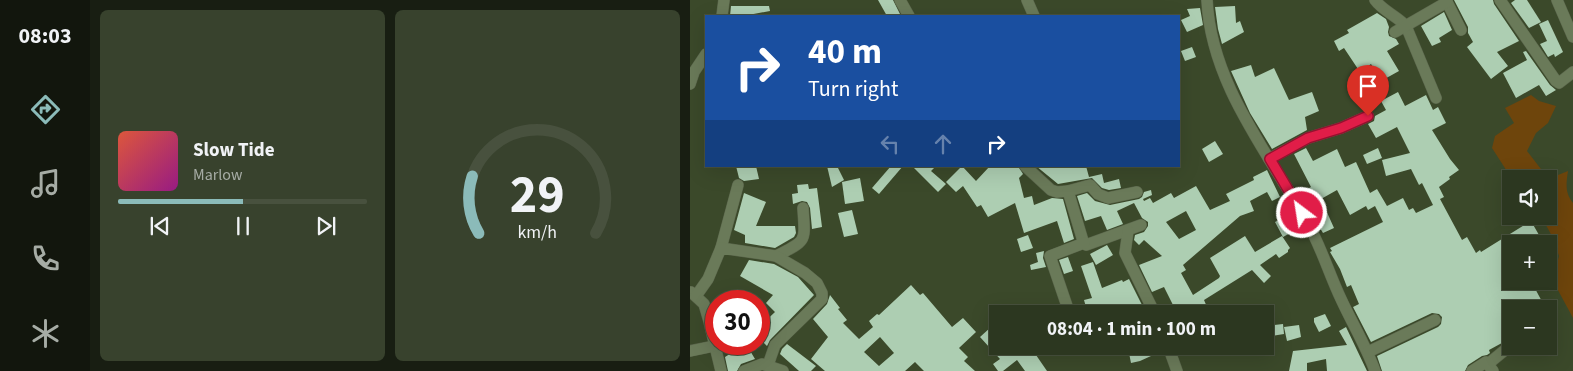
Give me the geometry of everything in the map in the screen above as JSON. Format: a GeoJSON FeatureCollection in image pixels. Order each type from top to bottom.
{"type":"FeatureCollection","features":[{"type":"Feature","properties":{"kind":"street"},"geometry":{"type":"LineString","coordinates":[[722,15],[724,0]]}},
{"type":"Feature","properties":{"kind":"street"},"geometry":{"type":"LineString","coordinates":[[900,0],[908,15]]}},
{"type":"Feature","properties":{"kind":"street"},"geometry":{"type":"LineString","coordinates":[[1026,0],[1032,15]]}},
{"type":"Feature","properties":{"kind":"street"},"geometry":{"type":"LineString","coordinates":[[1207,0],[1210,30],[1230,89],[1258,142],[1310,227],[1340,298],[1368,352],[1375,371]]}},
{"type":"Feature","properties":{"kind":"street"},"geometry":{"type":"LineString","coordinates":[[1375,0],[1398,19],[1400,29],[1436,98]]}},
{"type":"Feature","properties":{"kind":"street"},"geometry":{"type":"LineString","coordinates":[[1500,0],[1556,81],[1559,83],[1573,72]]}},
{"type":"Feature","properties":{"kind":"street"},"geometry":{"type":"LineString","coordinates":[[1556,0],[1573,37]]}},
{"type":"Feature","properties":{"kind":"street"},"geometry":{"type":"LineString","coordinates":[[1400,29],[1446,1],[1461,30]]}},
{"type":"Feature","properties":{"kind":"street"},"geometry":{"type":"LineString","coordinates":[[690,84],[694,72],[705,56]]}},
{"type":"Feature","properties":{"kind":"street"},"geometry":{"type":"LineString","coordinates":[[1270,159],[1308,138],[1341,128],[1368,116]]}},
{"type":"Feature","properties":{"kind":"street"},"geometry":{"type":"LineString","coordinates":[[1026,167],[1051,190],[1057,192],[1090,185],[1098,194],[1108,198],[1137,192]]}},
{"type":"Feature","properties":{"kind":"street"},"geometry":{"type":"LineString","coordinates":[[705,307],[704,304],[693,294],[708,279],[721,248],[738,185]]}},
{"type":"Feature","properties":{"kind":"street"},"geometry":{"type":"LineString","coordinates":[[1068,191],[1084,243]]}},
{"type":"Feature","properties":{"kind":"street"},"geometry":{"type":"LineString","coordinates":[[776,256],[803,239],[805,229],[803,208]]}},
{"type":"Feature","properties":{"kind":"street"},"geometry":{"type":"LineString","coordinates":[[1068,305],[1050,256],[1141,225]]}},
{"type":"Feature","properties":{"kind":"street"},"geometry":{"type":"LineString","coordinates":[[1128,231],[1125,253],[1151,305]]}},
{"type":"Feature","properties":{"kind":"street"},"geometry":{"type":"LineString","coordinates":[[721,248],[776,256],[805,273],[817,283],[823,296],[820,302],[775,345],[768,365]]}},
{"type":"Feature","properties":{"kind":"street"},"geometry":{"type":"LineString","coordinates":[[1368,352],[1435,320]]}},
{"type":"Feature","properties":{"kind":"street"},"geometry":{"type":"LineString","coordinates":[[690,351],[705,348]]}},
{"type":"Feature","properties":{"kind":"street"},"geometry":{"type":"LineString","coordinates":[[717,355],[721,371]]}},
{"type":"Feature","properties":{"kind":"street"},"geometry":{"type":"LineString","coordinates":[[1171,355],[1177,371]]}},
{"type":"Feature","properties":{"kind":"street"},"geometry":{"type":"LineString","coordinates":[[1472,371],[1486,362],[1491,367],[1502,355]]}},
{"type":"Feature","properties":{"kind":"street"},"geometry":{"type":"LineString","coordinates":[[744,371],[756,366],[768,365],[783,371]]}},
{"type":"Feature","properties":{"kind":"shaded area"},"geometry":{"type":"Polygon","coordinates":[[[1531,95],[1539,101],[1556,106],[1548,123],[1536,133],[1527,151],[1542,170],[1506,170],[1492,148],[1495,136],[1514,123],[1505,108],[1531,95]]]}},
{"type":"Feature","properties":{"kind":"shaded area"},"geometry":{"type":"Polygon","coordinates":[[[1568,171],[1567,188],[1573,203],[1573,318],[1557,288],[1559,256],[1557,235],[1551,235],[1546,225],[1557,225],[1557,175],[1568,171]]]}},
{"type":"Feature","properties":{"kind":"building"},"geometry":{"type":"Polygon","coordinates":[[[878,0],[893,0],[900,15],[886,15],[878,0]]]}},
{"type":"Feature","properties":{"kind":"building"},"geometry":{"type":"Polygon","coordinates":[[[1454,0],[1493,0],[1519,41],[1497,52],[1508,66],[1491,79],[1467,47],[1473,42],[1468,33],[1468,27],[1454,0]]]}},
{"type":"Feature","properties":{"kind":"building"},"geometry":{"type":"Polygon","coordinates":[[[1515,0],[1527,0],[1541,22],[1529,28],[1511,3],[1515,0]]]}},
{"type":"Feature","properties":{"kind":"building"},"geometry":{"type":"Polygon","coordinates":[[[731,6],[769,6],[770,11],[748,15],[730,15],[731,6]]]}},
{"type":"Feature","properties":{"kind":"building"},"geometry":{"type":"Polygon","coordinates":[[[1235,6],[1236,23],[1240,21],[1244,32],[1222,44],[1215,7],[1235,6]]]}},
{"type":"Feature","properties":{"kind":"building"},"geometry":{"type":"Polygon","coordinates":[[[1200,8],[1203,25],[1187,32],[1181,20],[1190,16],[1187,9],[1200,8]]]}},
{"type":"Feature","properties":{"kind":"building"},"geometry":{"type":"Polygon","coordinates":[[[1444,12],[1452,30],[1439,38],[1441,42],[1432,46],[1421,26],[1444,12]]]}},
{"type":"Feature","properties":{"kind":"building"},"geometry":{"type":"Polygon","coordinates":[[[1377,13],[1386,19],[1389,27],[1389,36],[1396,39],[1399,44],[1387,51],[1399,71],[1381,81],[1371,64],[1360,72],[1344,48],[1339,51],[1334,41],[1349,33],[1347,30],[1377,13]]]}},
{"type":"Feature","properties":{"kind":"building"},"geometry":{"type":"Polygon","coordinates":[[[1548,20],[1563,52],[1555,57],[1554,54],[1548,57],[1540,44],[1547,41],[1539,24],[1548,20]]]}},
{"type":"Feature","properties":{"kind":"building"},"geometry":{"type":"Polygon","coordinates":[[[1192,47],[1196,57],[1185,61],[1181,51],[1192,47]]]}},
{"type":"Feature","properties":{"kind":"building"},"geometry":{"type":"Polygon","coordinates":[[[1526,51],[1550,85],[1556,90],[1546,96],[1539,85],[1516,98],[1503,73],[1527,60],[1523,52],[1526,51]]]}},
{"type":"Feature","properties":{"kind":"building"},"geometry":{"type":"Polygon","coordinates":[[[1251,65],[1255,77],[1274,68],[1289,100],[1312,92],[1319,111],[1305,117],[1307,130],[1272,149],[1250,113],[1231,71],[1251,65]]]}},
{"type":"Feature","properties":{"kind":"building"},"geometry":{"type":"Polygon","coordinates":[[[1398,92],[1405,106],[1426,95],[1433,110],[1438,107],[1446,123],[1432,130],[1459,170],[1439,187],[1444,197],[1440,199],[1462,240],[1467,237],[1476,253],[1502,239],[1502,290],[1536,290],[1541,300],[1502,300],[1502,343],[1489,350],[1490,353],[1487,355],[1468,365],[1465,371],[1382,371],[1377,356],[1438,327],[1441,324],[1442,317],[1439,314],[1432,313],[1371,342],[1353,307],[1359,304],[1351,285],[1347,287],[1340,269],[1330,252],[1332,251],[1330,248],[1383,222],[1375,206],[1368,210],[1366,206],[1350,215],[1337,190],[1321,199],[1334,228],[1323,233],[1299,194],[1311,187],[1294,154],[1306,148],[1313,161],[1337,149],[1345,167],[1356,162],[1370,193],[1377,189],[1387,206],[1403,198],[1409,210],[1413,208],[1416,213],[1433,205],[1422,183],[1419,185],[1411,169],[1386,176],[1382,160],[1410,153],[1397,127],[1376,138],[1368,124],[1374,121],[1375,116],[1386,110],[1381,101],[1398,92]]]}},
{"type":"Feature","properties":{"kind":"building"},"geometry":{"type":"Polygon","coordinates":[[[1215,141],[1223,154],[1209,162],[1202,149],[1215,141]]]}},
{"type":"Feature","properties":{"kind":"building"},"geometry":{"type":"Polygon","coordinates":[[[1378,148],[1382,158],[1367,164],[1363,155],[1378,148]]]}},
{"type":"Feature","properties":{"kind":"building"},"geometry":{"type":"Polygon","coordinates":[[[736,167],[756,167],[759,179],[744,181],[739,178],[736,167]]]}},
{"type":"Feature","properties":{"kind":"building"},"geometry":{"type":"Polygon","coordinates":[[[827,167],[838,167],[844,180],[832,187],[827,167]]]}},
{"type":"Feature","properties":{"kind":"building"},"geometry":{"type":"Polygon","coordinates":[[[890,167],[902,167],[879,194],[872,188],[890,167]]]}},
{"type":"Feature","properties":{"kind":"building"},"geometry":{"type":"Polygon","coordinates":[[[913,167],[935,167],[931,171],[946,184],[938,192],[913,167]]]}},
{"type":"Feature","properties":{"kind":"building"},"geometry":{"type":"Polygon","coordinates":[[[961,167],[976,181],[989,167],[1019,167],[1023,174],[1019,178],[1024,198],[1032,196],[1034,205],[1052,198],[1063,199],[1074,239],[1064,243],[1057,221],[1024,233],[1015,203],[988,217],[981,205],[977,207],[963,186],[956,192],[946,182],[961,167]]]}},
{"type":"Feature","properties":{"kind":"building"},"geometry":{"type":"Polygon","coordinates":[[[1037,167],[1086,167],[1089,177],[1102,174],[1104,183],[1119,179],[1121,188],[1109,190],[1102,188],[1092,178],[1058,184],[1037,167]]]}},
{"type":"Feature","properties":{"kind":"building"},"geometry":{"type":"Polygon","coordinates":[[[1267,170],[1280,197],[1272,201],[1267,192],[1250,201],[1254,211],[1240,216],[1183,265],[1186,270],[1181,273],[1193,295],[1220,276],[1210,258],[1245,236],[1255,252],[1282,236],[1290,248],[1288,252],[1279,258],[1276,254],[1260,265],[1271,276],[1264,283],[1252,270],[1204,300],[1206,305],[1173,305],[1164,287],[1152,292],[1139,265],[1162,256],[1144,240],[1139,245],[1134,240],[1135,235],[1144,232],[1148,222],[1142,218],[1134,203],[1117,211],[1123,224],[1107,230],[1101,216],[1085,221],[1077,196],[1087,193],[1095,201],[1110,205],[1139,199],[1144,192],[1151,190],[1152,195],[1143,199],[1144,201],[1150,198],[1153,203],[1171,193],[1174,198],[1196,186],[1210,210],[1230,201],[1226,194],[1254,180],[1253,177],[1267,170]],[[1186,211],[1166,222],[1179,239],[1196,230],[1186,211]]]}},
{"type":"Feature","properties":{"kind":"building"},"geometry":{"type":"Polygon","coordinates":[[[860,178],[864,201],[845,204],[842,182],[860,178]]]}},
{"type":"Feature","properties":{"kind":"building"},"geometry":{"type":"Polygon","coordinates":[[[808,184],[809,189],[817,188],[822,227],[812,229],[810,208],[807,202],[802,201],[793,204],[792,194],[798,193],[797,185],[808,184]]]}},
{"type":"Feature","properties":{"kind":"building"},"geometry":{"type":"Polygon","coordinates":[[[744,193],[766,202],[756,226],[795,226],[796,233],[794,237],[775,248],[745,243],[745,235],[734,230],[744,193]]]}},
{"type":"Feature","properties":{"kind":"building"},"geometry":{"type":"Polygon","coordinates":[[[852,210],[858,234],[844,237],[838,213],[852,210]]]}},
{"type":"Feature","properties":{"kind":"building"},"geometry":{"type":"Polygon","coordinates":[[[1293,212],[1301,227],[1283,237],[1275,222],[1293,212]]]}},
{"type":"Feature","properties":{"kind":"building"},"geometry":{"type":"Polygon","coordinates":[[[1525,225],[1533,225],[1539,235],[1508,235],[1525,225]]]}},
{"type":"Feature","properties":{"kind":"building"},"geometry":{"type":"Polygon","coordinates":[[[1028,235],[1033,248],[1021,252],[1017,239],[1028,235]]]}},
{"type":"Feature","properties":{"kind":"building"},"geometry":{"type":"Polygon","coordinates":[[[1107,245],[1113,255],[1096,265],[1090,254],[1107,245]]]}},
{"type":"Feature","properties":{"kind":"building"},"geometry":{"type":"Polygon","coordinates":[[[1044,251],[1043,258],[1046,267],[1031,270],[1030,265],[1038,262],[1036,253],[1044,251]]]}},
{"type":"Feature","properties":{"kind":"building"},"geometry":{"type":"Polygon","coordinates":[[[1068,257],[1073,271],[1064,274],[1059,260],[1068,257]]]}},
{"type":"Feature","properties":{"kind":"building"},"geometry":{"type":"Polygon","coordinates":[[[749,260],[774,264],[798,277],[814,295],[770,340],[770,317],[775,312],[770,307],[770,298],[773,295],[770,293],[770,290],[764,290],[740,276],[749,260]]]}},
{"type":"Feature","properties":{"kind":"building"},"geometry":{"type":"Polygon","coordinates":[[[1093,262],[1102,288],[1129,279],[1142,305],[1085,305],[1084,300],[1092,298],[1081,266],[1093,262]]]}},
{"type":"Feature","properties":{"kind":"building"},"geometry":{"type":"Polygon","coordinates":[[[911,285],[920,295],[923,293],[952,327],[963,318],[976,332],[959,348],[968,357],[964,361],[975,371],[924,371],[915,362],[905,371],[825,371],[811,359],[828,337],[813,319],[827,304],[830,295],[847,320],[843,323],[859,339],[873,327],[869,321],[877,314],[879,315],[911,285]],[[880,337],[864,352],[879,366],[894,353],[880,337]]]}},
{"type":"Feature","properties":{"kind":"building"},"geometry":{"type":"Polygon","coordinates":[[[1325,314],[1331,326],[1319,332],[1314,318],[1325,314]]]}},
{"type":"Feature","properties":{"kind":"building"},"geometry":{"type":"Polygon","coordinates":[[[1283,324],[1284,334],[1274,336],[1274,325],[1283,324]]]}},
{"type":"Feature","properties":{"kind":"building"},"geometry":{"type":"Polygon","coordinates":[[[1299,325],[1301,337],[1287,341],[1284,327],[1299,325]]]}},
{"type":"Feature","properties":{"kind":"building"},"geometry":{"type":"Polygon","coordinates":[[[1346,327],[1367,371],[1327,371],[1326,359],[1307,363],[1307,371],[1289,371],[1293,351],[1347,345],[1339,331],[1346,327]]]}},
{"type":"Feature","properties":{"kind":"building"},"geometry":{"type":"Polygon","coordinates":[[[989,329],[989,347],[980,337],[989,329]]]}},
{"type":"Feature","properties":{"kind":"building"},"geometry":{"type":"Polygon","coordinates":[[[787,344],[816,366],[811,371],[799,371],[780,354],[787,344]]]}},
{"type":"Feature","properties":{"kind":"building"},"geometry":{"type":"Polygon","coordinates":[[[728,355],[753,355],[755,359],[741,364],[737,371],[728,371],[725,357],[728,355]]]}},
{"type":"Feature","properties":{"kind":"building"},"geometry":{"type":"Polygon","coordinates":[[[996,355],[1036,355],[1047,371],[1025,371],[1017,360],[1003,371],[998,371],[993,364],[1000,359],[996,355]]]}},
{"type":"Feature","properties":{"kind":"building"},"geometry":{"type":"Polygon","coordinates":[[[1129,355],[1153,355],[1140,361],[1131,363],[1129,355]]]}},
{"type":"Feature","properties":{"kind":"route"},"geometry":{"type":"LineString","coordinates":[[1302,213],[1270,159],[1308,138],[1341,128],[1368,116]]}}]}
